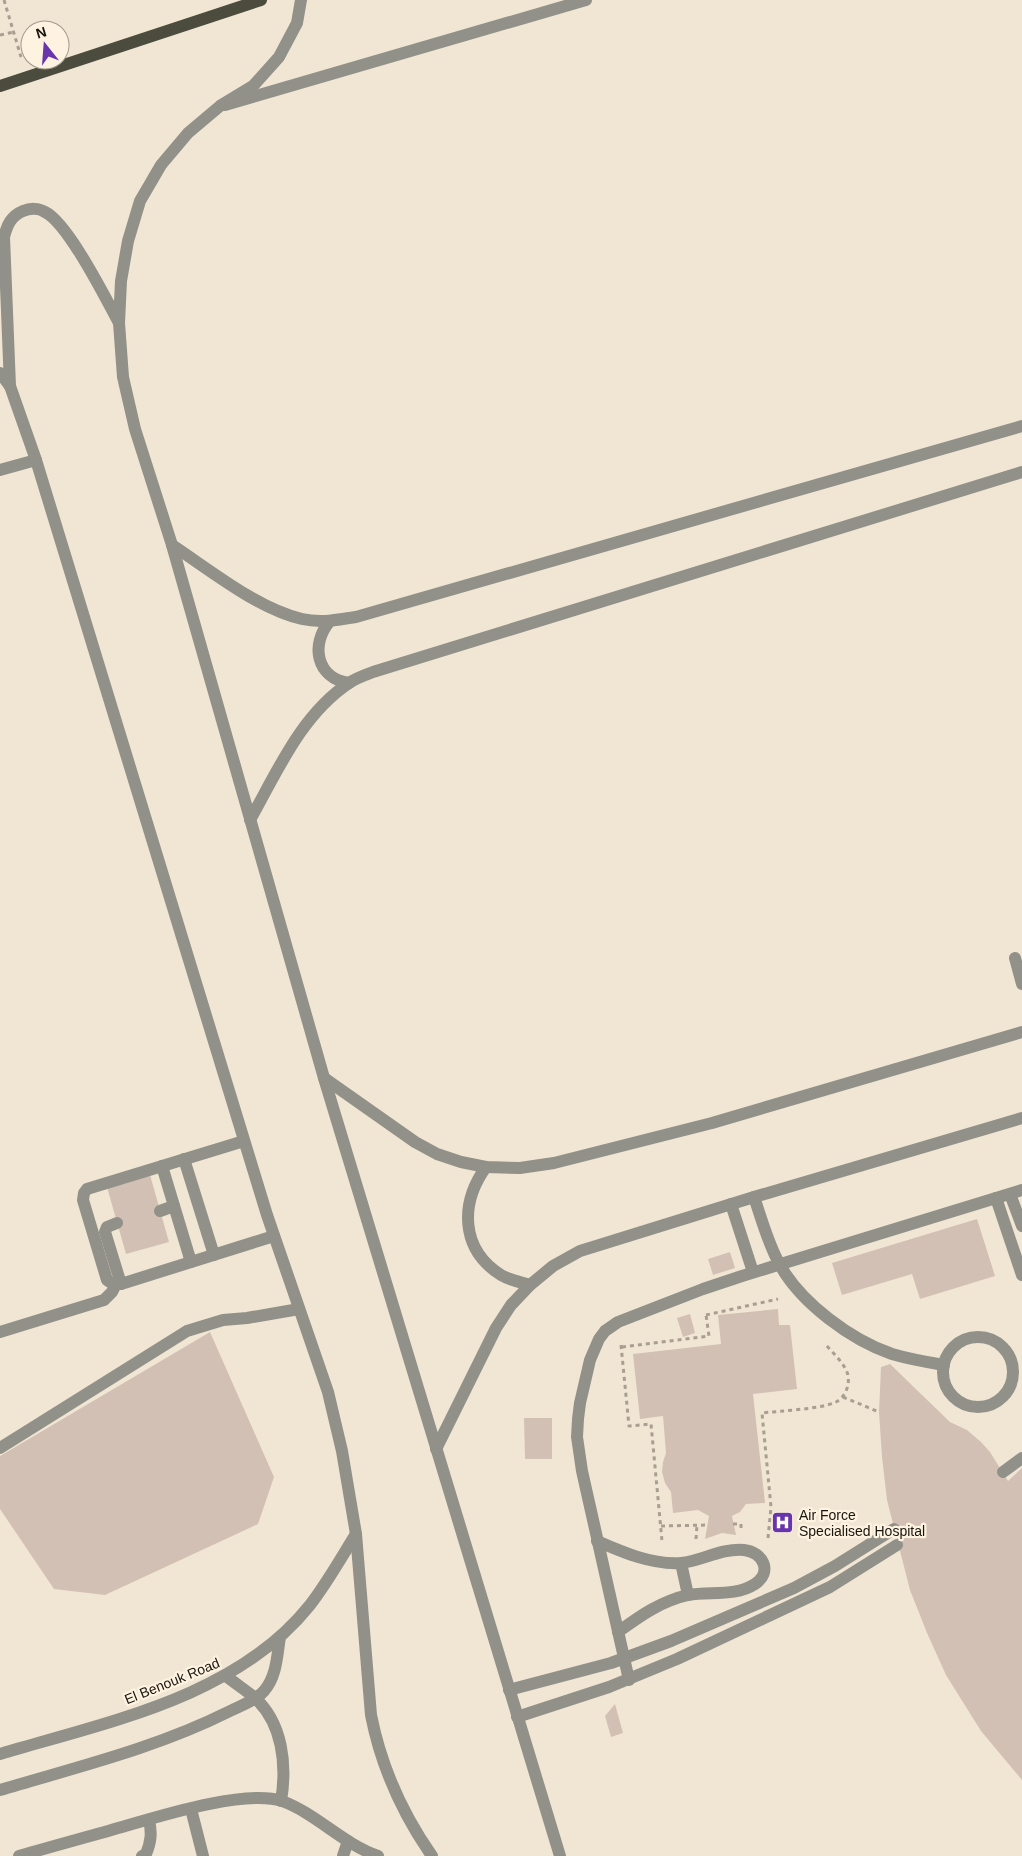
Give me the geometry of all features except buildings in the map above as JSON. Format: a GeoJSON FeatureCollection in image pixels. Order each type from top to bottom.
{"type":"FeatureCollection","features":[{"type":"Feature","properties":{"kind":"main road"},"geometry":{"type":"LineString","coordinates":[[0,86],[261,0]]}},
{"type":"Feature","properties":{"kind":"main road"},"geometry":{"type":"LineString","coordinates":[[0,76],[27,76]]}},
{"type":"Feature","properties":{"kind":"street"},"geometry":{"type":"LineString","coordinates":[[301,0],[296,23],[279,57],[253,86],[220,106],[188,133],[161,165],[140,201],[128,241],[121,281],[120,350],[128,403],[172,545],[324,1078],[560,1856]]}},
{"type":"Feature","properties":{"kind":"street"},"geometry":{"type":"LineString","coordinates":[[220,106],[586,0]]}},
{"type":"Feature","properties":{"kind":"street"},"geometry":{"type":"LineString","coordinates":[[120,323],[73,243],[54,218],[46,212],[36,209],[26,210],[15,215],[7,224],[4,237],[10,386],[36,460],[274,1236],[328,1392],[342,1451],[356,1534],[371,1715],[377,1744],[384,1766],[397,1795],[409,1819],[432,1856]]}},
{"type":"Feature","properties":{"kind":"street"},"geometry":{"type":"LineString","coordinates":[[0,374],[10,386]]}},
{"type":"Feature","properties":{"kind":"street"},"geometry":{"type":"LineString","coordinates":[[172,545],[255,600],[278,612],[304,619],[330,621],[356,617],[1022,426]]}},
{"type":"Feature","properties":{"kind":"street"},"geometry":{"type":"LineString","coordinates":[[0,470],[36,460]]}},
{"type":"Feature","properties":{"kind":"street"},"geometry":{"type":"LineString","coordinates":[[250,820],[297,737],[312,717],[349,683],[373,672],[1022,472]]}},
{"type":"Feature","properties":{"kind":"street"},"geometry":{"type":"LineString","coordinates":[[330,621],[323,628],[319,638],[319,657],[323,667],[331,675],[340,681],[349,683]]}},
{"type":"Feature","properties":{"kind":"street"},"geometry":{"type":"LineString","coordinates":[[1015,958],[1022,984]]}},
{"type":"Feature","properties":{"kind":"street"},"geometry":{"type":"LineString","coordinates":[[324,1078],[415,1142],[430,1150],[461,1162],[486,1167],[520,1168],[554,1163],[712,1123],[1022,1032]]}},
{"type":"Feature","properties":{"kind":"street"},"geometry":{"type":"LineString","coordinates":[[436,1449],[496,1328],[511,1305],[530,1285],[553,1266],[580,1251],[754,1197],[1022,1118]]}},
{"type":"Feature","properties":{"kind":"street"},"geometry":{"type":"LineString","coordinates":[[118,1284],[107,1280],[83,1200],[84,1193],[92,1187],[244,1141]]}},
{"type":"Feature","properties":{"kind":"street"},"geometry":{"type":"LineString","coordinates":[[184,1159],[214,1255]]}},
{"type":"Feature","properties":{"kind":"street"},"geometry":{"type":"LineString","coordinates":[[162,1166],[191,1262]]}},
{"type":"Feature","properties":{"kind":"street"},"geometry":{"type":"LineString","coordinates":[[486,1167],[473,1187],[468,1209],[468,1225],[472,1240],[479,1253],[501,1275],[530,1285]]}},
{"type":"Feature","properties":{"kind":"street"},"geometry":{"type":"LineString","coordinates":[[629,1680],[597,1541],[577,1437],[579,1411],[594,1348],[605,1331],[631,1316],[703,1289],[1016,1192],[1022,1226]]}},
{"type":"Feature","properties":{"kind":"street"},"geometry":{"type":"LineString","coordinates":[[754,1197],[772,1250],[779,1264],[788,1279],[805,1297],[853,1335],[890,1353],[913,1360],[944,1365]]}},
{"type":"Feature","properties":{"kind":"street"},"geometry":{"type":"LineString","coordinates":[[996,1198],[1022,1275]]}},
{"type":"Feature","properties":{"kind":"street"},"geometry":{"type":"LineString","coordinates":[[731,1204],[754,1272]]}},
{"type":"Feature","properties":{"kind":"street"},"geometry":{"type":"LineString","coordinates":[[160,1210],[174,1206]]}},
{"type":"Feature","properties":{"kind":"street"},"geometry":{"type":"LineString","coordinates":[[117,1223],[107,1227],[105,1232],[118,1284]]}},
{"type":"Feature","properties":{"kind":"street"},"geometry":{"type":"LineString","coordinates":[[0,1332],[104,1300],[118,1284],[274,1236]]}},
{"type":"Feature","properties":{"kind":"street"},"geometry":{"type":"LineString","coordinates":[[0,1448],[187,1331],[223,1320],[247,1318],[299,1308]]}},
{"type":"Feature","properties":{"kind":"street"},"geometry":{"type":"LineString","coordinates":[[971,1338],[983,1338],[994,1341],[1004,1349],[1018,1367],[1006,1394],[996,1402],[985,1406],[973,1407],[961,1403],[952,1396],[946,1386],[943,1374],[944,1365],[950,1351],[960,1343],[971,1338]]}},
{"type":"Feature","properties":{"kind":"street"},"geometry":{"type":"LineString","coordinates":[[1003,1472],[1022,1458]]}},
{"type":"Feature","properties":{"kind":"street"},"geometry":{"type":"LineString","coordinates":[[509,1690],[624,1659],[671,1641],[782,1594],[835,1566],[894,1529]]}},
{"type":"Feature","properties":{"kind":"street","name":"El Benouk Road"},"geometry":{"type":"LineString","coordinates":[[0,1754],[134,1714],[226,1676],[254,1658],[280,1637],[310,1605],[356,1534]]}},
{"type":"Feature","properties":{"kind":"street"},"geometry":{"type":"LineString","coordinates":[[597,1541],[629,1554],[662,1562],[681,1563],[720,1552],[740,1550],[757,1554],[762,1560],[764,1567],[762,1576],[756,1583],[744,1589],[728,1593],[688,1595],[654,1607],[618,1632]]}},
{"type":"Feature","properties":{"kind":"street"},"geometry":{"type":"LineString","coordinates":[[517,1717],[629,1680],[686,1656],[830,1587],[898,1545]]}},
{"type":"Feature","properties":{"kind":"street"},"geometry":{"type":"LineString","coordinates":[[681,1563],[688,1595]]}},
{"type":"Feature","properties":{"kind":"street"},"geometry":{"type":"LineString","coordinates":[[0,1790],[162,1742],[210,1721],[255,1698],[264,1691],[273,1677],[280,1637]]}},
{"type":"Feature","properties":{"kind":"street"},"geometry":{"type":"LineString","coordinates":[[226,1676],[255,1698],[269,1716],[278,1736],[284,1757],[285,1779],[281,1801]]}},
{"type":"Feature","properties":{"kind":"street"},"geometry":{"type":"LineString","coordinates":[[19,1856],[191,1808],[241,1799],[281,1801],[305,1813],[348,1841],[378,1856]]}},
{"type":"Feature","properties":{"kind":"street"},"geometry":{"type":"LineString","coordinates":[[191,1808],[203,1856]]}},
{"type":"Feature","properties":{"kind":"street"},"geometry":{"type":"LineString","coordinates":[[145,1855],[151,1842],[152,1830],[149,1820]]}},
{"type":"Feature","properties":{"kind":"street"},"geometry":{"type":"LineString","coordinates":[[343,1856],[348,1841]]}},
{"type":"Feature","properties":{"kind":"path"},"geometry":{"type":"LineString","coordinates":[[4,0],[27,76]]}},
{"type":"Feature","properties":{"kind":"path"},"geometry":{"type":"LineString","coordinates":[[0,36],[14,32]]}},
{"type":"Feature","properties":{"kind":"path"},"geometry":{"type":"LineString","coordinates":[[622,1347],[709,1336],[703,1289]]}},
{"type":"Feature","properties":{"kind":"path"},"geometry":{"type":"LineString","coordinates":[[706,1315],[785,1297]]}},
{"type":"Feature","properties":{"kind":"path"},"geometry":{"type":"LineString","coordinates":[[618,1322],[629,1426],[652,1424],[661,1526],[662,1562]]}},
{"type":"Feature","properties":{"kind":"path"},"geometry":{"type":"LineString","coordinates":[[762,1560],[769,1536],[771,1507],[762,1412],[828,1405],[843,1397],[847,1389],[847,1372],[824,1342]]}},
{"type":"Feature","properties":{"kind":"path"},"geometry":{"type":"LineString","coordinates":[[843,1397],[879,1412]]}},
{"type":"Feature","properties":{"kind":"path"},"geometry":{"type":"LineString","coordinates":[[661,1526],[707,1525]]}},
{"type":"Feature","properties":{"kind":"place","name":"Air Force Specialised Hospital"},"geometry":{"type":"Point","coordinates":[783,1523]}}]}
